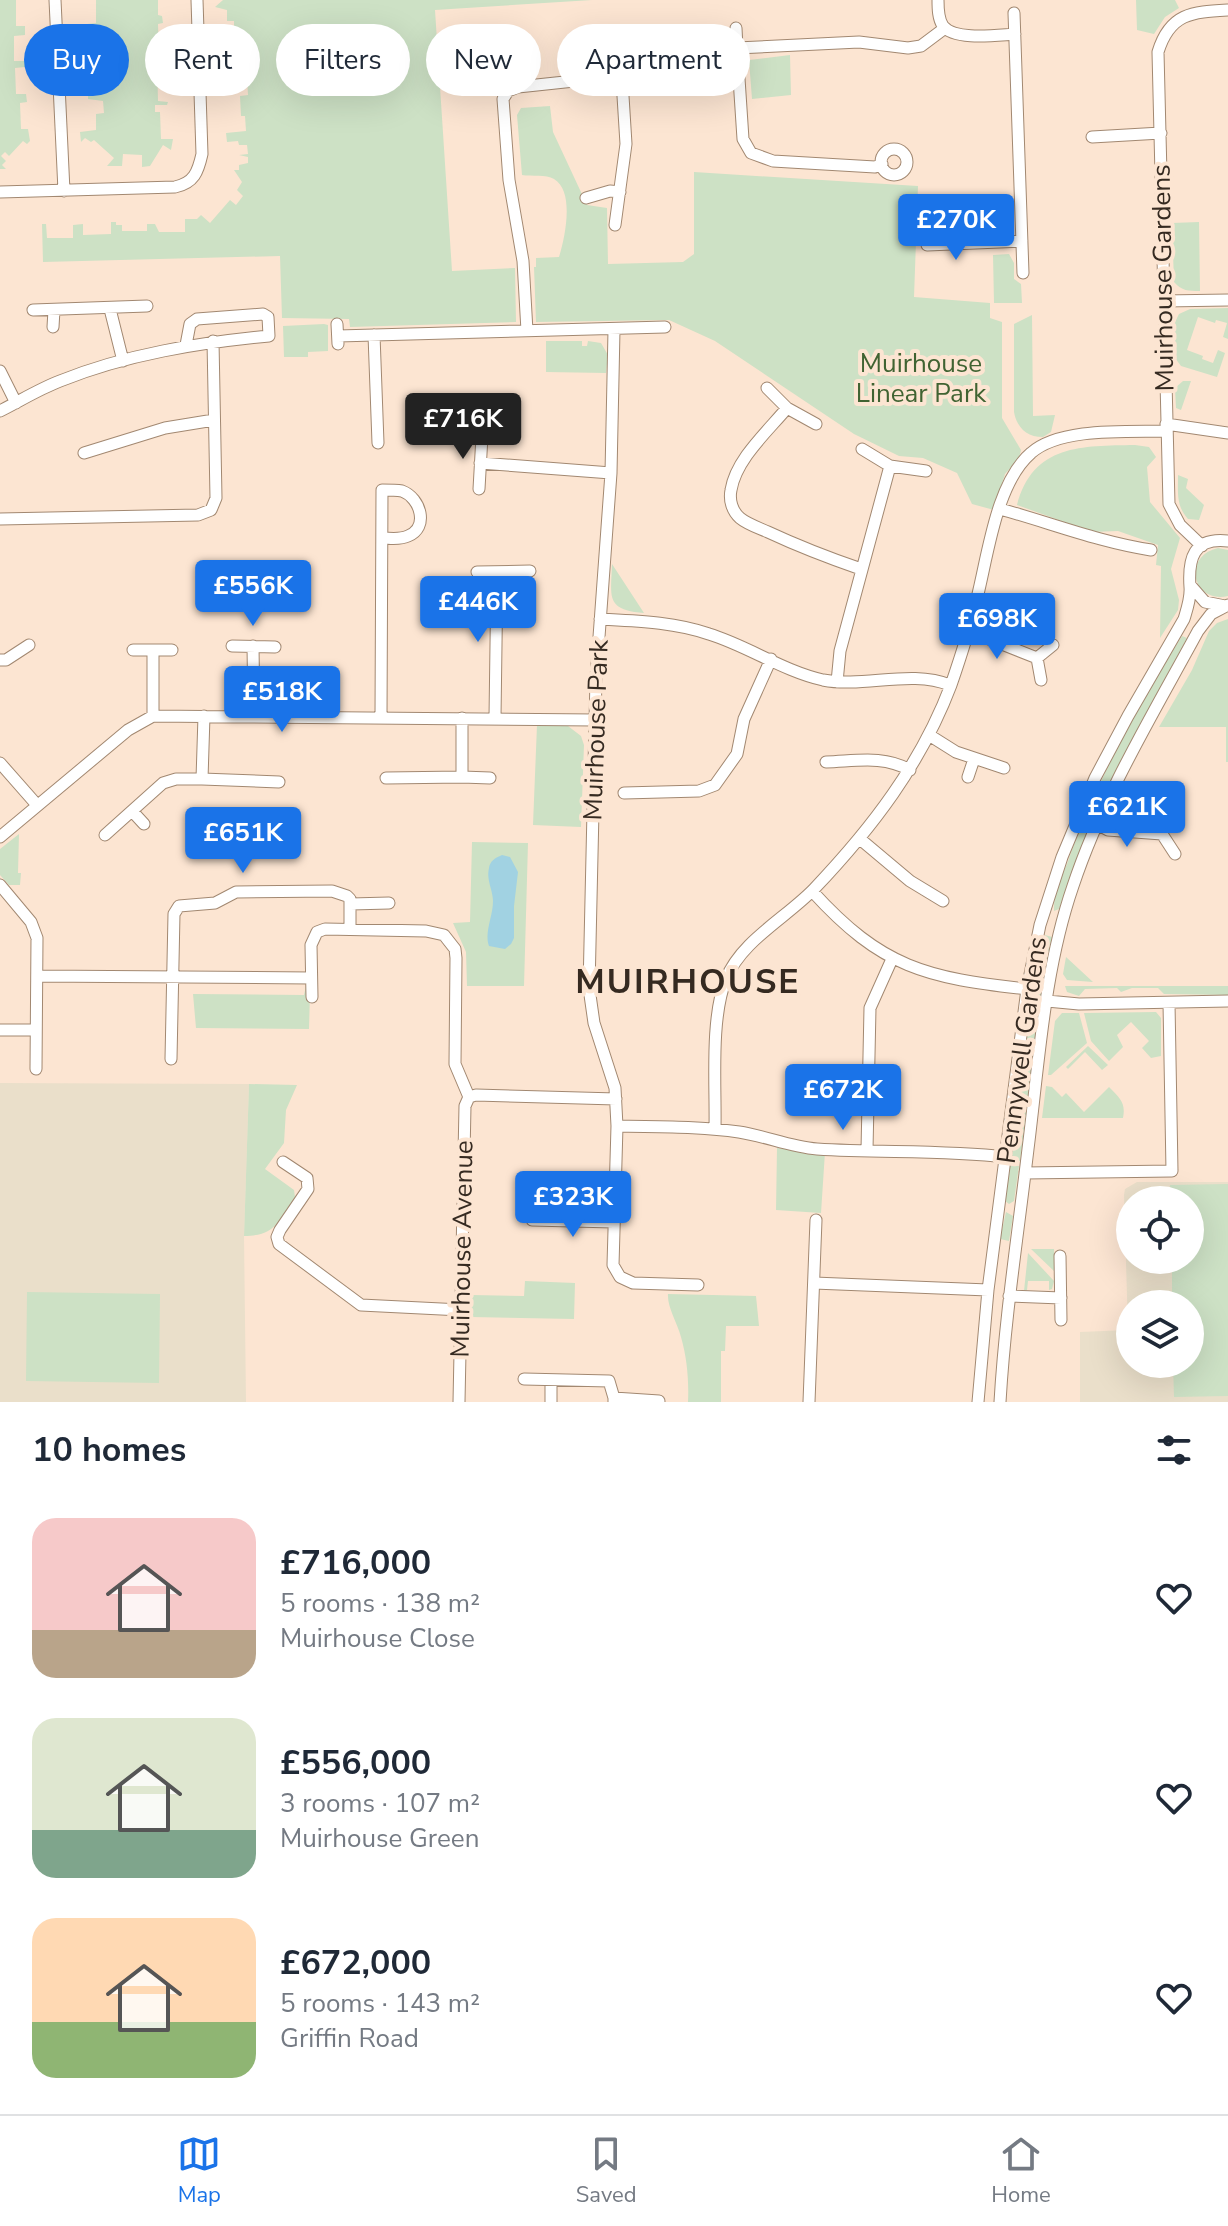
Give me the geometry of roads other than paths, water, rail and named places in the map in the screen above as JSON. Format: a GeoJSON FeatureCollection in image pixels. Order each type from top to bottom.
{"type":"FeatureCollection","features":[{"type":"Feature","properties":{"kind":"street"},"geometry":{"type":"LineString","coordinates":[[55,0],[64,191]]}},
{"type":"Feature","properties":{"kind":"street"},"geometry":{"type":"LineString","coordinates":[[0,192],[175,187],[192,180],[199,170],[202,154],[197,0]]}},
{"type":"Feature","properties":{"kind":"street"},"geometry":{"type":"LineString","coordinates":[[938,0],[941,22],[945,28],[966,35],[1015,34]]}},
{"type":"Feature","properties":{"kind":"street","name":"Muirhouse Gardens"},"geometry":{"type":"LineString","coordinates":[[1202,546],[1180,525],[1169,504],[1158,52],[1167,30],[1185,15],[1228,10]]}},
{"type":"Feature","properties":{"kind":"street"},"geometry":{"type":"LineString","coordinates":[[1014,13],[1023,273]]}},
{"type":"Feature","properties":{"kind":"street"},"geometry":{"type":"LineString","coordinates":[[750,47],[859,42],[908,48],[921,46],[945,28]]}},
{"type":"Feature","properties":{"kind":"street"},"geometry":{"type":"LineString","coordinates":[[527,331],[523,261],[509,180],[503,99],[508,91],[518,87],[557,83]]}},
{"type":"Feature","properties":{"kind":"street"},"geometry":{"type":"LineString","coordinates":[[615,225],[626,144],[622,96]]}},
{"type":"Feature","properties":{"kind":"street"},"geometry":{"type":"LineString","coordinates":[[740,96],[743,139],[751,153],[766,159],[795,163],[875,167],[882,164]]}},
{"type":"Feature","properties":{"kind":"street","name":"Muirhouse Gardens"},"geometry":{"type":"LineString","coordinates":[[1092,137],[1161,133]]}},
{"type":"Feature","properties":{"kind":"street"},"geometry":{"type":"LineString","coordinates":[[586,198],[610,191],[620,192]]}},
{"type":"Feature","properties":{"kind":"street"},"geometry":{"type":"LineString","coordinates":[[927,245],[1022,241]]}},
{"type":"Feature","properties":{"kind":"street"},"geometry":{"type":"LineString","coordinates":[[33,310],[141,307],[131,294]]}},
{"type":"Feature","properties":{"kind":"street"},"geometry":{"type":"LineString","coordinates":[[1164,301],[1228,300]]}},
{"type":"Feature","properties":{"kind":"street"},"geometry":{"type":"LineString","coordinates":[[110,309],[123,361]]}},
{"type":"Feature","properties":{"kind":"street"},"geometry":{"type":"LineString","coordinates":[[53,327],[54,310]]}},
{"type":"Feature","properties":{"kind":"street"},"geometry":{"type":"LineString","coordinates":[[0,411],[58,381],[123,361],[186,345],[269,336],[268,317],[263,314],[197,319],[190,324],[186,345]]}},
{"type":"Feature","properties":{"kind":"street"},"geometry":{"type":"LineString","coordinates":[[338,335],[614,330],[657,332]]}},
{"type":"Feature","properties":{"kind":"street","name":"Muirhouse Park"},"geometry":{"type":"LineString","coordinates":[[614,330],[611,473],[595,720],[589,988],[594,1023],[616,1099],[613,1265],[623,1279],[640,1284],[698,1285]]}},
{"type":"Feature","properties":{"kind":"street"},"geometry":{"type":"LineString","coordinates":[[374,335],[378,443]]}},
{"type":"Feature","properties":{"kind":"street"},"geometry":{"type":"LineString","coordinates":[[0,519],[207,513],[216,498],[213,341]]}},
{"type":"Feature","properties":{"kind":"street"},"geometry":{"type":"LineString","coordinates":[[0,371],[16,403]]}},
{"type":"Feature","properties":{"kind":"street"},"geometry":{"type":"LineString","coordinates":[[767,388],[787,408],[816,424]]}},
{"type":"Feature","properties":{"kind":"street"},"geometry":{"type":"LineString","coordinates":[[787,408],[757,444],[734,479],[730,497],[732,507],[737,516],[746,522],[788,542],[861,569]]}},
{"type":"Feature","properties":{"kind":"street"},"geometry":{"type":"LineString","coordinates":[[84,453],[165,428],[214,420]]}},
{"type":"Feature","properties":{"kind":"street"},"geometry":{"type":"LineString","coordinates":[[715,1129],[717,1018],[726,978],[745,950],[812,891],[860,839],[910,770],[950,685],[969,631],[1005,492],[1017,469],[1031,453],[1054,440],[1166,427]]}},
{"type":"Feature","properties":{"kind":"street","name":"Muirhouse Gardens"},"geometry":{"type":"LineString","coordinates":[[1166,427],[1228,433]]}},
{"type":"Feature","properties":{"kind":"street"},"geometry":{"type":"LineString","coordinates":[[479,489],[482,436]]}},
{"type":"Feature","properties":{"kind":"street"},"geometry":{"type":"LineString","coordinates":[[862,449],[890,466],[926,471]]}},
{"type":"Feature","properties":{"kind":"street"},"geometry":{"type":"LineString","coordinates":[[480,463],[611,473]]}},
{"type":"Feature","properties":{"kind":"street"},"geometry":{"type":"LineString","coordinates":[[837,682],[840,651],[890,466]]}},
{"type":"Feature","properties":{"kind":"street"},"geometry":{"type":"LineString","coordinates":[[381,717],[382,490],[401,491],[417,503],[421,512],[417,530],[409,536],[382,538]]}},
{"type":"Feature","properties":{"kind":"street"},"geometry":{"type":"LineString","coordinates":[[1000,509],[1071,529],[1093,539],[1151,550]]}},
{"type":"Feature","properties":{"kind":"street"},"geometry":{"type":"LineString","coordinates":[[1202,546],[1212,541],[1228,541]]}},
{"type":"Feature","properties":{"kind":"street","name":"Pennywell Gardens"},"geometry":{"type":"LineString","coordinates":[[978,1402],[988,1290],[1027,989],[1040,925],[1076,822],[1128,716],[1184,619],[1190,586],[1189,564],[1202,546]]}},
{"type":"Feature","properties":{"kind":"street"},"geometry":{"type":"LineString","coordinates":[[477,572],[530,571]]}},
{"type":"Feature","properties":{"kind":"street"},"geometry":{"type":"LineString","coordinates":[[495,717],[497,572]]}},
{"type":"Feature","properties":{"kind":"street","name":"Pennywell Gardens"},"geometry":{"type":"LineString","coordinates":[[1190,586],[1205,602],[1227,606]]}},
{"type":"Feature","properties":{"kind":"street","name":"Pennywell Gardens"},"geometry":{"type":"LineString","coordinates":[[1000,1402],[1009,1296],[1047,1001],[1060,929],[1097,824],[1198,631],[1211,614],[1227,606]]}},
{"type":"Feature","properties":{"kind":"street"},"geometry":{"type":"LineString","coordinates":[[600,619],[679,625],[709,633],[800,672],[837,682],[931,680],[950,685]]}},
{"type":"Feature","properties":{"kind":"street"},"geometry":{"type":"LineString","coordinates":[[969,631],[1037,658]]}},
{"type":"Feature","properties":{"kind":"street"},"geometry":{"type":"LineString","coordinates":[[0,660],[6,660],[29,645]]}},
{"type":"Feature","properties":{"kind":"street"},"geometry":{"type":"LineString","coordinates":[[1037,658],[1053,645]]}},
{"type":"Feature","properties":{"kind":"street"},"geometry":{"type":"LineString","coordinates":[[232,646],[275,647]]}},
{"type":"Feature","properties":{"kind":"street"},"geometry":{"type":"LineString","coordinates":[[253,646],[254,716]]}},
{"type":"Feature","properties":{"kind":"street"},"geometry":{"type":"LineString","coordinates":[[133,650],[172,650]]}},
{"type":"Feature","properties":{"kind":"street"},"geometry":{"type":"LineString","coordinates":[[153,651],[153,716]]}},
{"type":"Feature","properties":{"kind":"street"},"geometry":{"type":"LineString","coordinates":[[1037,658],[1041,680]]}},
{"type":"Feature","properties":{"kind":"street"},"geometry":{"type":"LineString","coordinates":[[624,793],[699,791],[715,785],[737,754],[744,719],[771,659]]}},
{"type":"Feature","properties":{"kind":"street"},"geometry":{"type":"LineString","coordinates":[[0,837],[128,730],[153,716],[595,720]]}},
{"type":"Feature","properties":{"kind":"street"},"geometry":{"type":"LineString","coordinates":[[202,779],[204,716]]}},
{"type":"Feature","properties":{"kind":"street"},"geometry":{"type":"LineString","coordinates":[[462,718],[462,777]]}},
{"type":"Feature","properties":{"kind":"street"},"geometry":{"type":"LineString","coordinates":[[929,735],[956,752],[1004,768]]}},
{"type":"Feature","properties":{"kind":"street"},"geometry":{"type":"LineString","coordinates":[[968,777],[974,759]]}},
{"type":"Feature","properties":{"kind":"street"},"geometry":{"type":"LineString","coordinates":[[826,762],[885,760],[895,761],[910,770]]}},
{"type":"Feature","properties":{"kind":"street"},"geometry":{"type":"LineString","coordinates":[[0,763],[37,805]]}},
{"type":"Feature","properties":{"kind":"street"},"geometry":{"type":"LineString","coordinates":[[386,778],[490,778]]}},
{"type":"Feature","properties":{"kind":"street"},"geometry":{"type":"LineString","coordinates":[[105,835],[163,783],[176,779],[279,782]]}},
{"type":"Feature","properties":{"kind":"street"},"geometry":{"type":"LineString","coordinates":[[132,811],[144,824]]}},
{"type":"Feature","properties":{"kind":"street"},"geometry":{"type":"LineString","coordinates":[[1097,824],[1108,830],[1162,828],[1175,854]]}},
{"type":"Feature","properties":{"kind":"street"},"geometry":{"type":"LineString","coordinates":[[860,839],[910,881],[943,901]]}},
{"type":"Feature","properties":{"kind":"street"},"geometry":{"type":"LineString","coordinates":[[0,885],[35,930],[36,1069]]}},
{"type":"Feature","properties":{"kind":"street"},"geometry":{"type":"LineString","coordinates":[[171,1059],[174,914],[179,906],[215,903],[236,892],[332,891],[347,896],[351,904],[350,929]]}},
{"type":"Feature","properties":{"kind":"street"},"geometry":{"type":"LineString","coordinates":[[812,891],[842,924],[866,944],[892,959],[938,976],[1027,989]]}},
{"type":"Feature","properties":{"kind":"street"},"geometry":{"type":"LineString","coordinates":[[351,904],[389,903]]}},
{"type":"Feature","properties":{"kind":"street"},"geometry":{"type":"LineString","coordinates":[[1040,925],[1060,929]]}},
{"type":"Feature","properties":{"kind":"street"},"geometry":{"type":"LineString","coordinates":[[312,997],[311,945],[317,932],[325,929],[436,931],[450,940],[456,958],[456,1071],[469,1097],[616,1099]]}},
{"type":"Feature","properties":{"kind":"street"},"geometry":{"type":"LineString","coordinates":[[867,1150],[870,1008],[892,959]]}},
{"type":"Feature","properties":{"kind":"street"},"geometry":{"type":"LineString","coordinates":[[37,976],[311,978]]}},
{"type":"Feature","properties":{"kind":"street"},"geometry":{"type":"LineString","coordinates":[[1047,1001],[1079,1004],[1228,1001]]}},
{"type":"Feature","properties":{"kind":"street"},"geometry":{"type":"LineString","coordinates":[[1025,1173],[1172,1171],[1169,1003]]}},
{"type":"Feature","properties":{"kind":"street"},"geometry":{"type":"LineString","coordinates":[[0,1030],[36,1030]]}},
{"type":"Feature","properties":{"kind":"street","name":"Muirhouse Avenue"},"geometry":{"type":"LineString","coordinates":[[459,1402],[465,1106],[469,1097]]}},
{"type":"Feature","properties":{"kind":"street"},"geometry":{"type":"LineString","coordinates":[[617,1126],[715,1129],[818,1149],[1006,1157]]}},
{"type":"Feature","properties":{"kind":"street"},"geometry":{"type":"LineString","coordinates":[[283,1162],[307,1178],[308,1189],[280,1230],[277,1237],[279,1244],[361,1305],[461,1310]]}},
{"type":"Feature","properties":{"kind":"street"},"geometry":{"type":"LineString","coordinates":[[559,1221],[560,1200]]}},
{"type":"Feature","properties":{"kind":"street"},"geometry":{"type":"LineString","coordinates":[[999,1207],[1020,1210]]}},
{"type":"Feature","properties":{"kind":"street"},"geometry":{"type":"LineString","coordinates":[[532,1220],[614,1222]]}},
{"type":"Feature","properties":{"kind":"street"},"geometry":{"type":"LineString","coordinates":[[809,1402],[816,1220]]}},
{"type":"Feature","properties":{"kind":"street"},"geometry":{"type":"LineString","coordinates":[[1060,1256],[1061,1320]]}},
{"type":"Feature","properties":{"kind":"street"},"geometry":{"type":"LineString","coordinates":[[814,1283],[988,1290]]}},
{"type":"Feature","properties":{"kind":"street"},"geometry":{"type":"LineString","coordinates":[[1009,1296],[1061,1298]]}},
{"type":"Feature","properties":{"kind":"street"},"geometry":{"type":"LineString","coordinates":[[524,1379],[609,1381],[614,1400],[659,1401]]}},
{"type":"Feature","properties":{"kind":"street"},"geometry":{"type":"LineString","coordinates":[[551,1380],[551,1402]]}},
{"type":"Feature","properties":{"kind":"water"},"geometry":{"type":"Polygon","coordinates":[[[502,855],[510,857],[518,872],[514,938],[505,949],[489,946],[488,935],[493,901],[489,868],[493,860],[502,855]]]}},
{"type":"Feature","properties":{"kind":"district","name":"MUIRHOUSE"},"geometry":{"type":"Point","coordinates":[688,982]}},
{"type":"Feature","properties":{"kind":"park label","name":"Muirhouse Linear Park"},"geometry":{"type":"Point","coordinates":[921,378]}}]}
